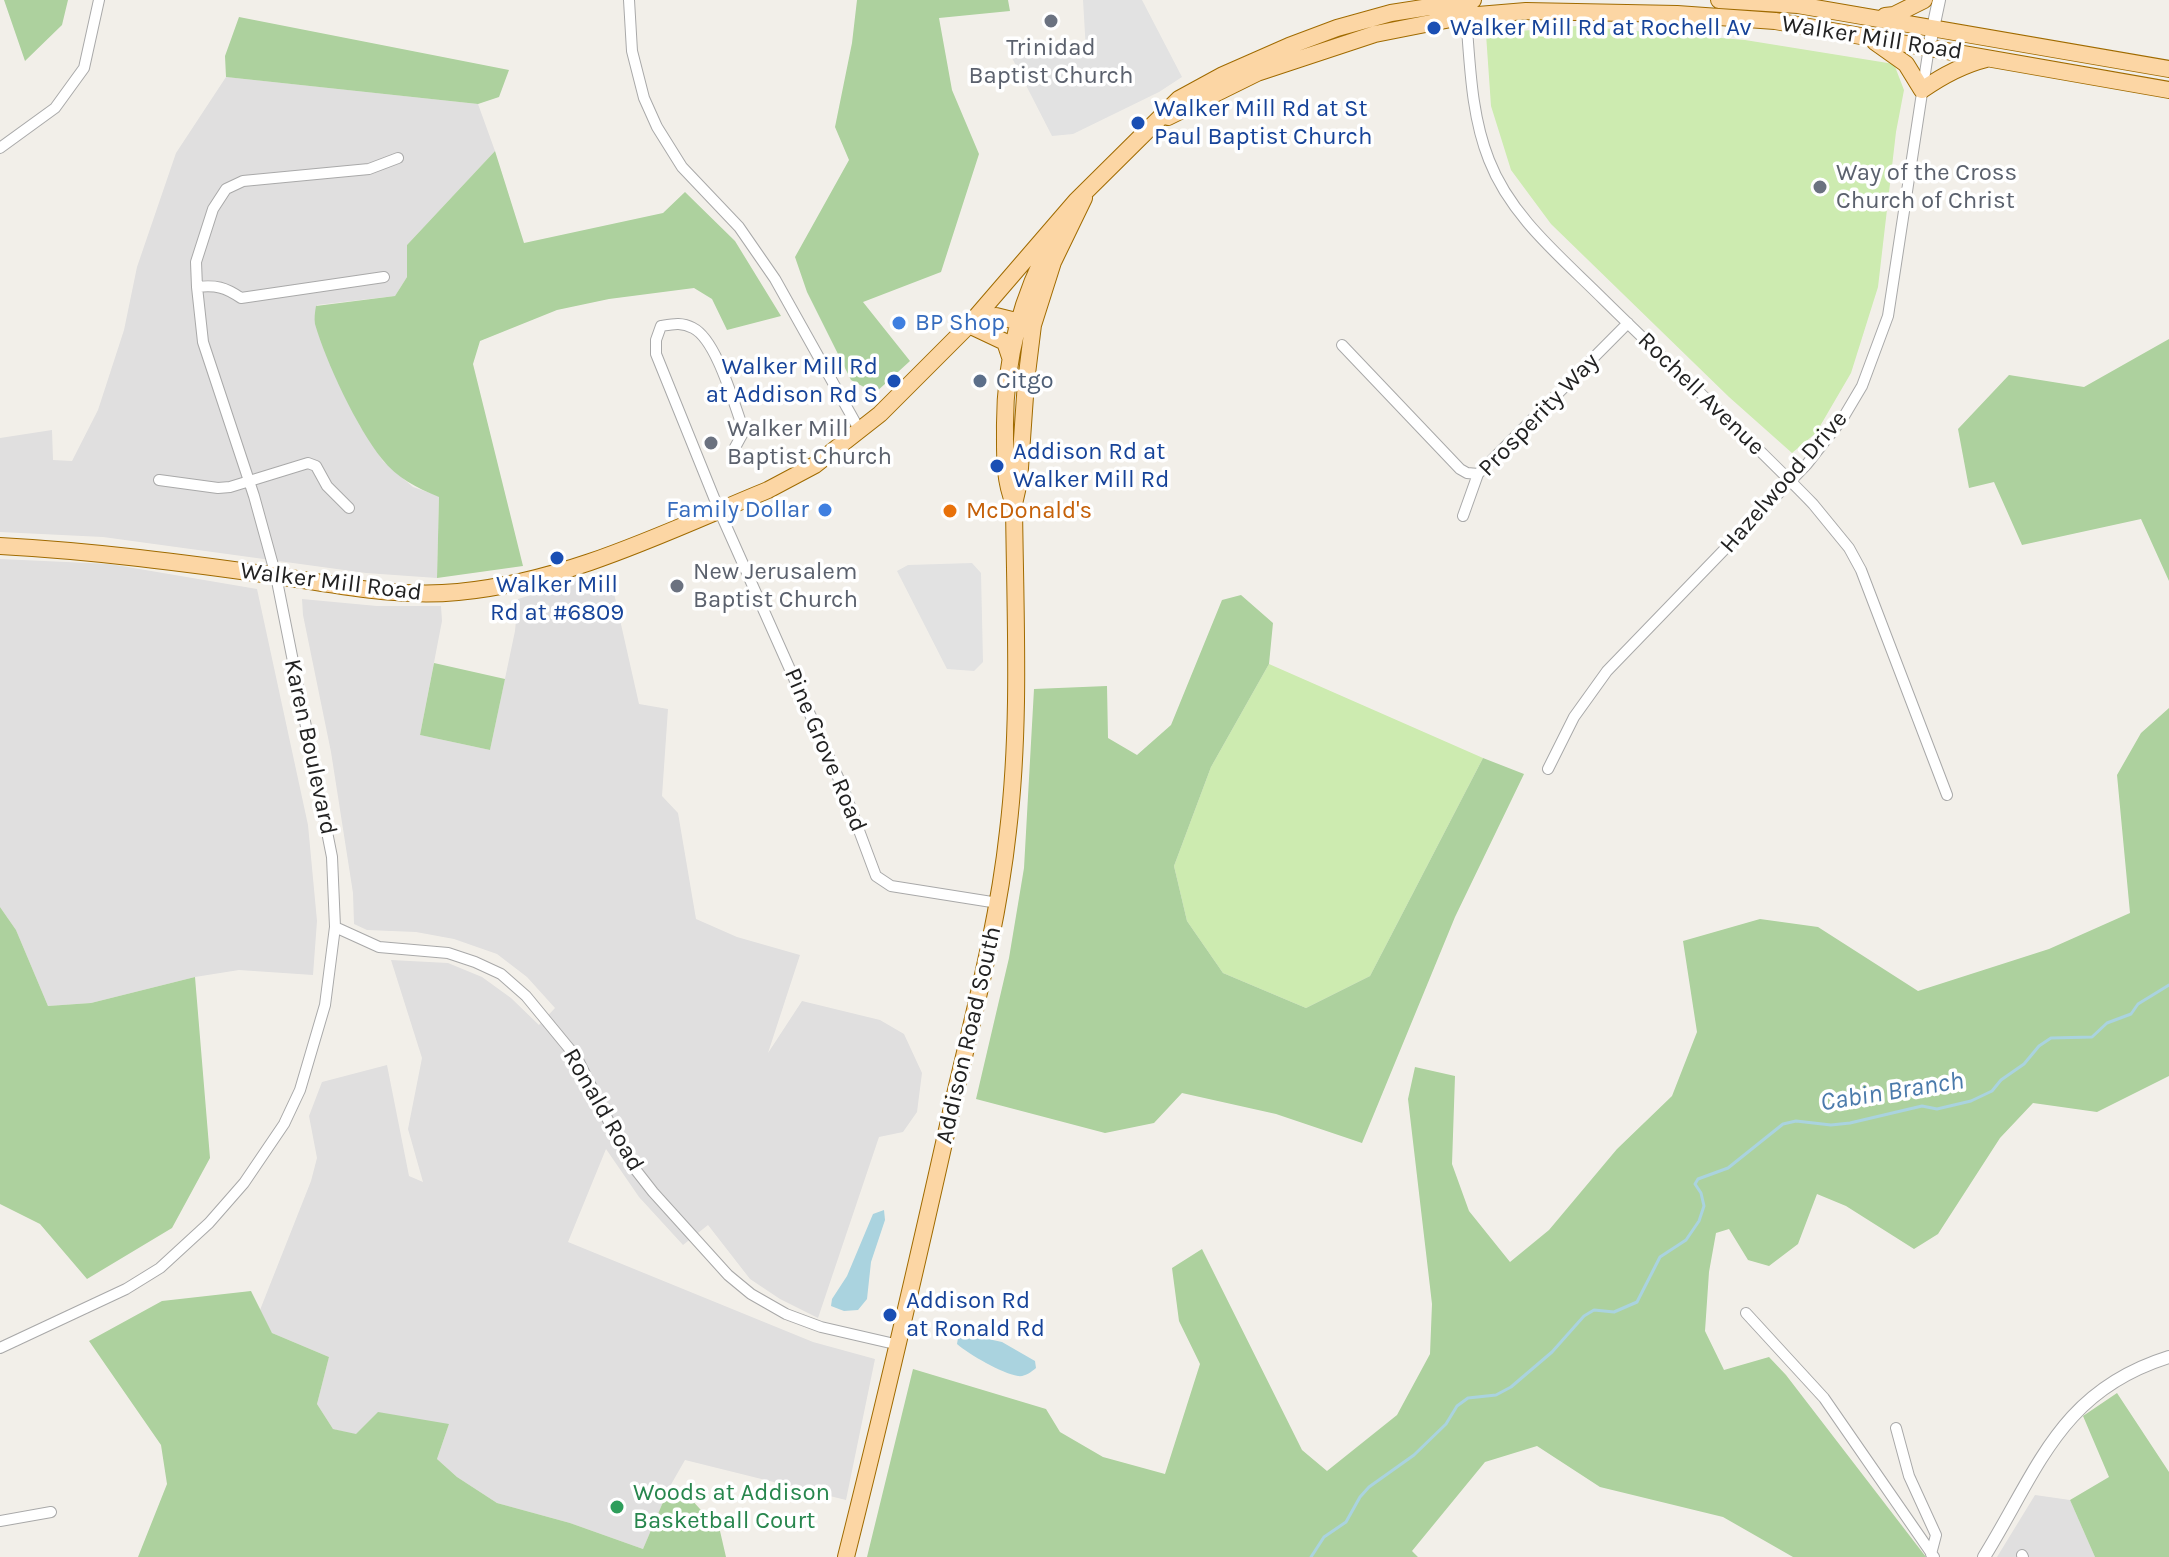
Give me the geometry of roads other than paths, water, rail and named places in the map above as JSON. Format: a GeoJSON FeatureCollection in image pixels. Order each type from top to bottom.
{"type":"FeatureCollection","features":[{"type":"Feature","properties":{"kind":"main road","name":"Walker Mill Road"},"geometry":{"type":"LineString","coordinates":[[1464,6],[1473,0]]}},
{"type":"Feature","properties":{"kind":"main road","name":"Walker Mill Road"},"geometry":{"type":"LineString","coordinates":[[1719,0],[1840,6],[1876,18],[2169,69]]}},
{"type":"Feature","properties":{"kind":"main road"},"geometry":{"type":"LineString","coordinates":[[1876,18],[1894,15],[1924,0]]}},
{"type":"Feature","properties":{"kind":"main road","name":"Walker Mill Road"},"geometry":{"type":"LineString","coordinates":[[0,546],[100,553],[403,593],[457,592],[504,586],[595,560],[794,478],[833,453],[880,414],[969,325],[1081,197],[1179,99],[1223,75],[1289,46],[1391,13],[1464,6],[1775,21],[2167,90]]}},
{"type":"Feature","properties":{"kind":"main road"},"geometry":{"type":"LineString","coordinates":[[1868,37],[1906,64],[1922,90],[1942,76],[1972,62],[1992,58]]}},
{"type":"Feature","properties":{"kind":"main road","name":"Addison Road South"},"geometry":{"type":"LineString","coordinates":[[846,1557],[899,1345],[998,903],[1014,773],[1014,504],[1019,482],[1026,382],[1026,323],[1032,281],[1081,197]]}},
{"type":"Feature","properties":{"kind":"main road"},"geometry":{"type":"LineString","coordinates":[[969,325],[996,316],[1026,323]]}},
{"type":"Feature","properties":{"kind":"main road","name":"Addison Road South"},"geometry":{"type":"LineString","coordinates":[[1014,504],[1005,482],[1004,399],[1010,357],[1026,323]]}},
{"type":"Feature","properties":{"kind":"main road"},"geometry":{"type":"LineString","coordinates":[[969,325],[1005,342],[1010,357]]}},
{"type":"Feature","properties":{"kind":"street"},"geometry":{"type":"LineString","coordinates":[[0,148],[55,108],[84,68],[99,0]]}},
{"type":"Feature","properties":{"kind":"street"},"geometry":{"type":"LineString","coordinates":[[629,0],[632,51],[644,98],[657,127],[682,167],[739,227],[775,279],[860,431]]}},
{"type":"Feature","properties":{"kind":"street"},"geometry":{"type":"LineString","coordinates":[[1929,47],[1939,0]]}},
{"type":"Feature","properties":{"kind":"street","name":"Rochell Avenue"},"geometry":{"type":"LineString","coordinates":[[1464,6],[1477,121],[1496,177],[1507,195],[1532,228],[1832,525],[1861,570],[1947,795]]}},
{"type":"Feature","properties":{"kind":"street","name":"Hazelwood Drive"},"geometry":{"type":"LineString","coordinates":[[1548,769],[1574,717],[1607,671],[1790,481],[1843,418],[1862,386],[1877,352],[1892,293],[1929,47]]}},
{"type":"Feature","properties":{"kind":"street","name":"Karen Boulevard"},"geometry":{"type":"LineString","coordinates":[[0,1348],[126,1289],[160,1268],[209,1223],[244,1183],[276,1137],[300,1090],[325,1005],[335,927],[332,857],[276,576],[203,342],[196,262],[213,209],[230,186],[243,181],[369,169],[398,158]]}},
{"type":"Feature","properties":{"kind":"street"},"geometry":{"type":"LineString","coordinates":[[197,287],[215,285],[241,298],[384,277]]}},
{"type":"Feature","properties":{"kind":"street"},"geometry":{"type":"LineString","coordinates":[[719,510],[656,354],[656,340],[661,326],[680,323],[704,335],[744,431],[733,451]]}},
{"type":"Feature","properties":{"kind":"street","name":"Prosperity Way"},"geometry":{"type":"LineString","coordinates":[[1463,516],[1478,474],[1628,323]]}},
{"type":"Feature","properties":{"kind":"street"},"geometry":{"type":"LineString","coordinates":[[1342,345],[1460,469],[1478,474]]}},
{"type":"Feature","properties":{"kind":"street"},"geometry":{"type":"LineString","coordinates":[[159,480],[218,488],[249,482],[305,462],[312,463],[320,470],[327,486],[349,508]]}},
{"type":"Feature","properties":{"kind":"street","name":"Pine Grove Road"},"geometry":{"type":"LineString","coordinates":[[719,510],[845,793],[878,879],[891,886],[998,903]]}},
{"type":"Feature","properties":{"kind":"street","name":"Ronald Road"},"geometry":{"type":"LineString","coordinates":[[335,927],[379,947],[448,953],[501,974],[526,996],[577,1058],[619,1146],[641,1177],[728,1275],[751,1294],[786,1314],[821,1327],[899,1345]]}},
{"type":"Feature","properties":{"kind":"street"},"geometry":{"type":"LineString","coordinates":[[1746,1313],[1824,1398],[1933,1555]]}},
{"type":"Feature","properties":{"kind":"street"},"geometry":{"type":"LineString","coordinates":[[1984,1557],[2055,1437],[2074,1412],[2111,1381],[2137,1366],[2169,1357]]}},
{"type":"Feature","properties":{"kind":"street"},"geometry":{"type":"LineString","coordinates":[[1896,1428],[1909,1476],[1936,1535],[1933,1555]]}},
{"type":"Feature","properties":{"kind":"street"},"geometry":{"type":"LineString","coordinates":[[0,1521],[51,1512]]}},
{"type":"Feature","properties":{"kind":"water"},"geometry":{"type":"Polygon","coordinates":[[[884,1210],[885,1220],[871,1262],[867,1299],[858,1310],[844,1311],[831,1306],[873,1214],[884,1210]]]}},
{"type":"Feature","properties":{"kind":"water"},"geometry":{"type":"Polygon","coordinates":[[[965,1334],[1002,1342],[1035,1361],[1036,1368],[1021,1376],[995,1367],[957,1344],[958,1338],[965,1334]]]}},
{"type":"Feature","properties":{"kind":"waterway","name":"Cabin Branch"},"geometry":{"type":"LineString","coordinates":[[1311,1557],[1324,1537],[1346,1522],[1369,1487],[1414,1455],[1446,1424],[1457,1406],[1468,1398],[1496,1395],[1511,1387],[1552,1352],[1584,1316],[1594,1310],[1614,1312],[1637,1302],[1660,1257],[1686,1240],[1699,1221],[1704,1206],[1695,1184],[1698,1179],[1728,1168],[1783,1124],[1796,1121],[1831,1125],[1850,1123],[1922,1106],[1937,1109],[1971,1101],[1992,1091],[2051,1038],[2092,1037],[2107,1023],[2131,1014],[2138,1004],[2169,985]]}},
{"type":"Feature","properties":{"kind":"place","name":"Trinidad Baptist Church"},"geometry":{"type":"Point","coordinates":[1051,21]}},
{"type":"Feature","properties":{"kind":"place","name":"Walker Mill Rd at Rochell Av"},"geometry":{"type":"Point","coordinates":[1434,28]}},
{"type":"Feature","properties":{"kind":"place","name":"Walker Mill Rd at St Paul Baptist Church"},"geometry":{"type":"Point","coordinates":[1138,123]}},
{"type":"Feature","properties":{"kind":"place","name":"Way of the Cross Church of Christ"},"geometry":{"type":"Point","coordinates":[1820,187]}},
{"type":"Feature","properties":{"kind":"place","name":"BP Shop"},"geometry":{"type":"Point","coordinates":[899,323]}},
{"type":"Feature","properties":{"kind":"place","name":"Walker Mill Rd at Addison Rd S"},"geometry":{"type":"Point","coordinates":[894,381]}},
{"type":"Feature","properties":{"kind":"place","name":"Citgo"},"geometry":{"type":"Point","coordinates":[980,381]}},
{"type":"Feature","properties":{"kind":"place","name":"Walker Mill Baptist Church"},"geometry":{"type":"Point","coordinates":[711,443]}},
{"type":"Feature","properties":{"kind":"place","name":"Addison Rd at Walker Mill Rd"},"geometry":{"type":"Point","coordinates":[997,466]}},
{"type":"Feature","properties":{"kind":"place","name":"Family Dollar"},"geometry":{"type":"Point","coordinates":[825,510]}},
{"type":"Feature","properties":{"kind":"place","name":"McDonald's"},"geometry":{"type":"Point","coordinates":[950,511]}},
{"type":"Feature","properties":{"kind":"place","name":"Walker Mill Rd at #6809"},"geometry":{"type":"Point","coordinates":[557,558]}},
{"type":"Feature","properties":{"kind":"place","name":"New Jerusalem Baptist Church"},"geometry":{"type":"Point","coordinates":[677,586]}},
{"type":"Feature","properties":{"kind":"place","name":"Addison Rd at Ronald Rd"},"geometry":{"type":"Point","coordinates":[890,1315]}},
{"type":"Feature","properties":{"kind":"place","name":"Woods at Addison Basketball Court"},"geometry":{"type":"Point","coordinates":[617,1507]}}]}
